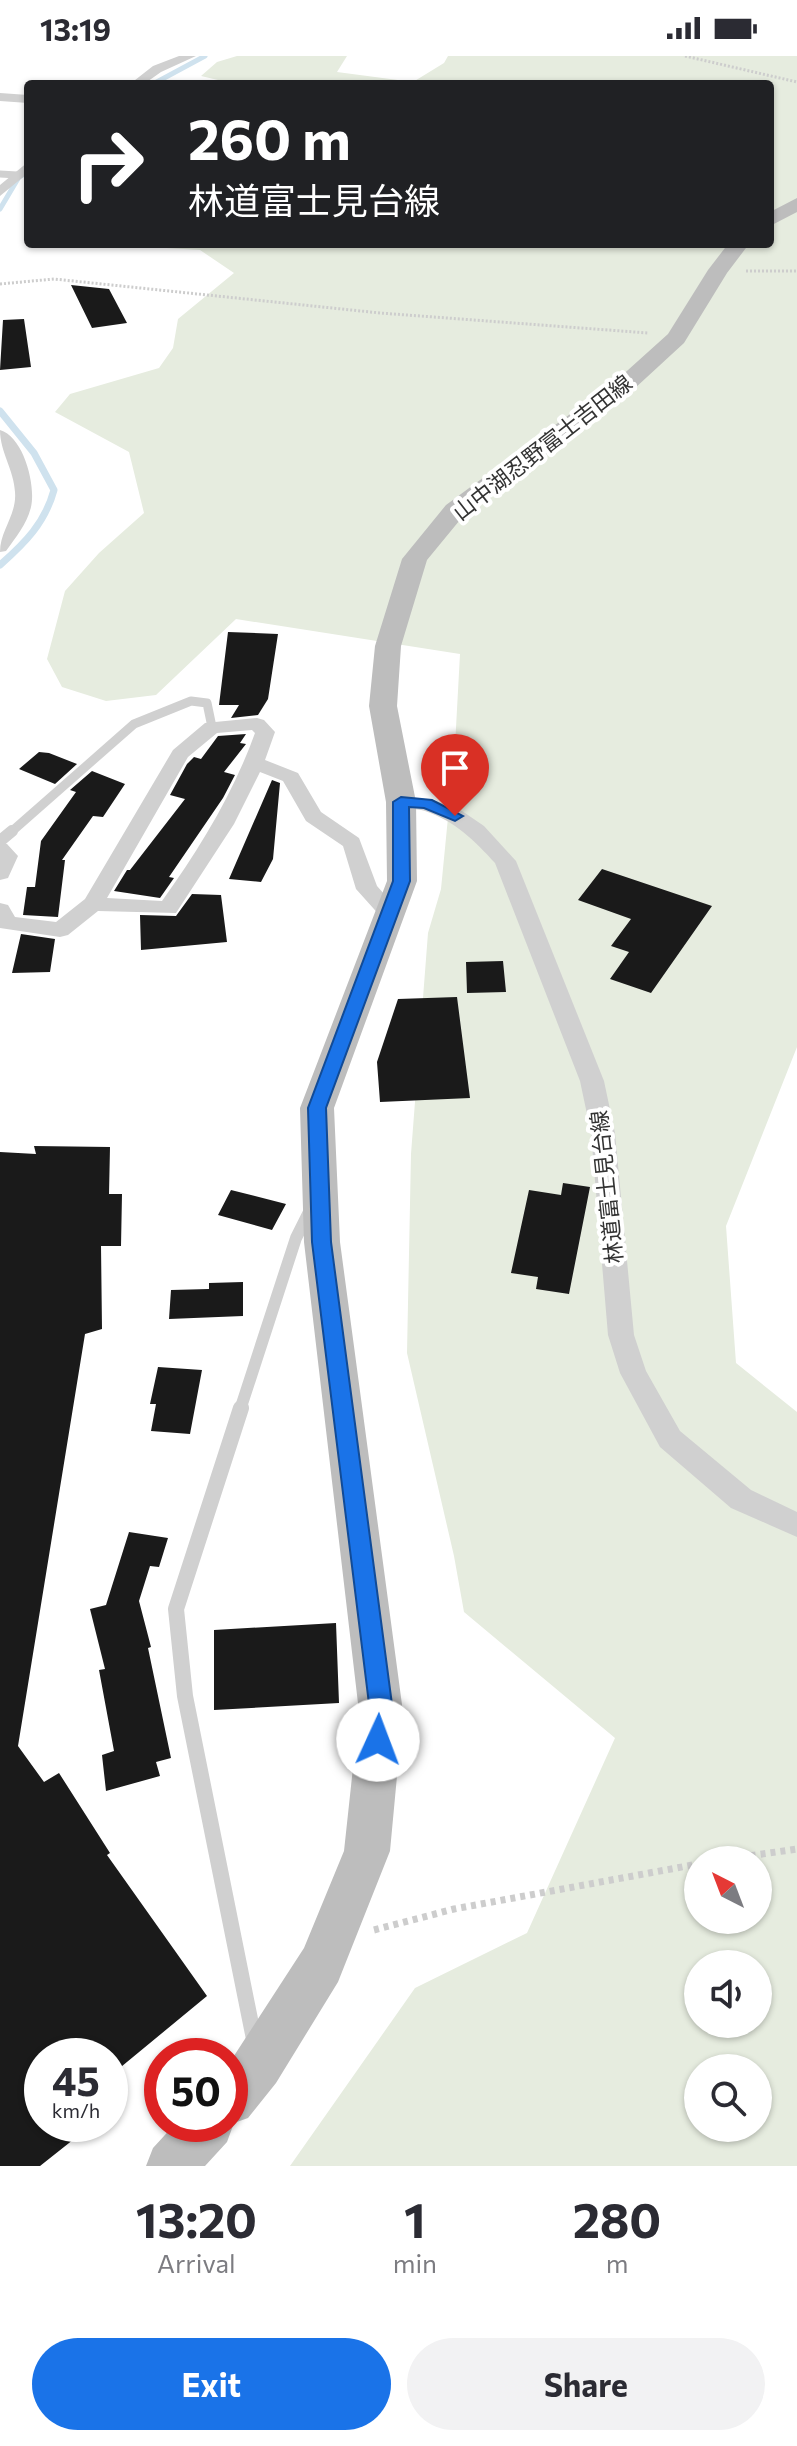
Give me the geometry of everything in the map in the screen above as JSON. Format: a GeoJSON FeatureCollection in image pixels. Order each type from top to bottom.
{"type":"FeatureCollection","features":[{"type":"Feature","properties":{"kind":"main road"},"geometry":{"type":"LineString","coordinates":[[774,218],[797,204]]}},
{"type":"Feature","properties":{"kind":"main road","name":"山中湖忍野富士吉田線"},"geometry":{"type":"LineString","coordinates":[[248,2079],[321,1965],[367,1851],[381,1712],[322,1242],[317,1108],[402,881],[401,802],[383,706],[388,646],[415,559],[455,510],[626,384],[676,338],[728,257]]}},
{"type":"Feature","properties":{"kind":"main road"},"geometry":{"type":"LineString","coordinates":[[171,2166],[193,2142]]}},
{"type":"Feature","properties":{"kind":"street"},"geometry":{"type":"LineString","coordinates":[[142,80],[157,69],[190,56]]}},
{"type":"Feature","properties":{"kind":"street"},"geometry":{"type":"LineString","coordinates":[[0,97],[24,99]]}},
{"type":"Feature","properties":{"kind":"street"},"geometry":{"type":"LineString","coordinates":[[0,192],[22,170]]}},
{"type":"Feature","properties":{"kind":"street"},"geometry":{"type":"LineString","coordinates":[[0,435],[10,444],[26,489],[19,518],[0,547]]}},
{"type":"Feature","properties":{"kind":"street"},"geometry":{"type":"LineString","coordinates":[[0,910],[8,923],[60,930],[93,904],[180,754],[212,727],[257,724],[265,732],[256,763],[207,854],[168,908],[93,904]]}},
{"type":"Feature","properties":{"kind":"street"},"geometry":{"type":"LineString","coordinates":[[256,763],[291,777],[313,816],[352,843],[367,889],[390,913]]}},
{"type":"Feature","properties":{"kind":"street","name":"林道富士見台線"},"geometry":{"type":"LineString","coordinates":[[401,802],[426,804],[455,816],[477,831],[505,861],[592,1081],[603,1133],[621,1335],[633,1373],[670,1439],[741,1499],[797,1525]]}},
{"type":"Feature","properties":{"kind":"street"},"geometry":{"type":"LineString","coordinates":[[0,849],[7,856],[0,873]]}},
{"type":"Feature","properties":{"kind":"lane"},"geometry":{"type":"LineString","coordinates":[[0,174],[22,170]]}},
{"type":"Feature","properties":{"kind":"lane"},"geometry":{"type":"LineString","coordinates":[[0,841],[107,751],[134,724],[191,701],[207,703],[212,727]]}},
{"type":"Feature","properties":{"kind":"lane"},"geometry":{"type":"LineString","coordinates":[[259,2066],[185,1696],[176,1609],[296,1238],[320,1192]]}},
{"type":"Feature","properties":{"kind":"path"},"geometry":{"type":"LineString","coordinates":[[685,56],[797,82]]}},
{"type":"Feature","properties":{"kind":"path"},"geometry":{"type":"LineString","coordinates":[[728,257],[797,271]]}},
{"type":"Feature","properties":{"kind":"path"},"geometry":{"type":"LineString","coordinates":[[0,284],[54,279],[312,307],[676,338]]}},
{"type":"Feature","properties":{"kind":"path"},"geometry":{"type":"LineString","coordinates":[[772,1853],[797,1849]]}},
{"type":"Feature","properties":{"kind":"path"},"geometry":{"type":"LineString","coordinates":[[368,1932],[413,1918],[684,1867]]}},
{"type":"Feature","properties":{"kind":"shaded area"},"geometry":{"type":"Polygon","coordinates":[[[237,56],[347,56],[337,72],[398,80],[218,80],[201,76],[217,62],[237,56]]]}},
{"type":"Feature","properties":{"kind":"shaded area"},"geometry":{"type":"Polygon","coordinates":[[[448,56],[797,56],[797,1047],[726,1226],[736,1363],[797,1412],[797,2166],[290,2166],[415,1988],[527,1933],[615,1738],[464,1612],[407,1353],[411,1154],[428,933],[441,889],[455,746],[460,654],[236,619],[156,695],[106,701],[62,687],[47,659],[65,591],[99,553],[144,513],[129,452],[55,412],[70,394],[159,368],[173,348],[178,319],[234,273],[200,250],[166,248],[774,248],[774,80],[416,80],[444,63],[448,56]]]}},
{"type":"Feature","properties":{"kind":"building"},"geometry":{"type":"Polygon","coordinates":[[[71,285],[109,289],[127,323],[92,328],[71,285]]]}},
{"type":"Feature","properties":{"kind":"building"},"geometry":{"type":"Polygon","coordinates":[[[24,319],[31,367],[0,370],[3,320],[24,319]]]}},
{"type":"Feature","properties":{"kind":"building"},"geometry":{"type":"Polygon","coordinates":[[[228,632],[278,634],[268,699],[258,715],[231,718],[239,705],[219,705],[228,632]]]}},
{"type":"Feature","properties":{"kind":"building"},"geometry":{"type":"Polygon","coordinates":[[[246,734],[240,743],[246,744],[224,772],[235,775],[223,798],[169,877],[174,878],[160,898],[114,891],[127,870],[185,799],[170,795],[187,764],[194,757],[201,759],[218,736],[246,734]]]}},
{"type":"Feature","properties":{"kind":"building"},"geometry":{"type":"Polygon","coordinates":[[[39,752],[77,764],[55,784],[19,769],[39,752]]]}},
{"type":"Feature","properties":{"kind":"building"},"geometry":{"type":"Polygon","coordinates":[[[92,771],[125,784],[103,817],[93,816],[62,860],[65,860],[58,917],[23,915],[27,887],[35,887],[41,841],[76,792],[70,790],[92,771]]]}},
{"type":"Feature","properties":{"kind":"building"},"geometry":{"type":"Polygon","coordinates":[[[272,780],[280,783],[273,859],[261,882],[229,879],[272,780]]]}},
{"type":"Feature","properties":{"kind":"building"},"geometry":{"type":"Polygon","coordinates":[[[602,869],[712,906],[651,993],[610,979],[629,952],[611,946],[631,919],[578,900],[602,869]]]}},
{"type":"Feature","properties":{"kind":"building"},"geometry":{"type":"Polygon","coordinates":[[[192,894],[221,895],[227,942],[141,950],[140,915],[176,916],[192,894]]]}},
{"type":"Feature","properties":{"kind":"building"},"geometry":{"type":"Polygon","coordinates":[[[21,934],[55,939],[50,972],[12,973],[21,934]]]}},
{"type":"Feature","properties":{"kind":"building"},"geometry":{"type":"Polygon","coordinates":[[[503,961],[506,992],[467,993],[466,962],[503,961]]]}},
{"type":"Feature","properties":{"kind":"building"},"geometry":{"type":"Polygon","coordinates":[[[457,997],[470,1098],[380,1102],[377,1062],[398,999],[457,997]]]}},
{"type":"Feature","properties":{"kind":"building"},"geometry":{"type":"Polygon","coordinates":[[[34,1146],[110,1147],[109,1194],[122,1194],[121,1246],[101,1246],[102,1329],[85,1334],[18,1746],[44,1782],[59,1773],[110,1853],[107,1855],[207,1996],[156,2038],[144,2038],[144,2048],[128,2061],[128,2038],[24,2038],[24,2142],[70,2142],[40,2166],[0,2166],[0,1152],[36,1154],[34,1146]]]}},
{"type":"Feature","properties":{"kind":"building"},"geometry":{"type":"Polygon","coordinates":[[[563,1183],[590,1187],[569,1294],[536,1289],[538,1277],[511,1273],[529,1190],[561,1195],[563,1183]]]}},
{"type":"Feature","properties":{"kind":"building"},"geometry":{"type":"Polygon","coordinates":[[[231,1190],[286,1204],[272,1230],[218,1215],[231,1190]]]}},
{"type":"Feature","properties":{"kind":"building"},"geometry":{"type":"Polygon","coordinates":[[[243,1282],[243,1316],[169,1319],[171,1290],[209,1289],[209,1283],[243,1282]]]}},
{"type":"Feature","properties":{"kind":"building"},"geometry":{"type":"Polygon","coordinates":[[[158,1367],[202,1370],[190,1434],[151,1431],[156,1404],[150,1404],[158,1367]]]}},
{"type":"Feature","properties":{"kind":"building"},"geometry":{"type":"Polygon","coordinates":[[[129,1532],[168,1538],[159,1567],[150,1566],[139,1601],[151,1647],[148,1648],[171,1758],[156,1762],[160,1776],[106,1791],[102,1755],[114,1751],[99,1670],[105,1669],[90,1609],[106,1605],[129,1532]]]}},
{"type":"Feature","properties":{"kind":"building"},"geometry":{"type":"Polygon","coordinates":[[[336,1623],[339,1703],[214,1710],[214,1630],[336,1623]]]}},
{"type":"Feature","properties":{"kind":"waterway"},"geometry":{"type":"LineString","coordinates":[[160,80],[205,56]]}},
{"type":"Feature","properties":{"kind":"waterway"},"geometry":{"type":"LineString","coordinates":[[0,209],[19,177],[24,174]]}},
{"type":"Feature","properties":{"kind":"waterway"},"geometry":{"type":"LineString","coordinates":[[0,411],[34,453],[54,490],[33,532],[0,565]]}},
{"type":"Feature","properties":{"kind":"route"},"geometry":{"type":"LineString","coordinates":[[378,1740],[381,1712],[322,1242],[317,1108],[402,881],[401,802],[426,804],[455,816]]}}]}
